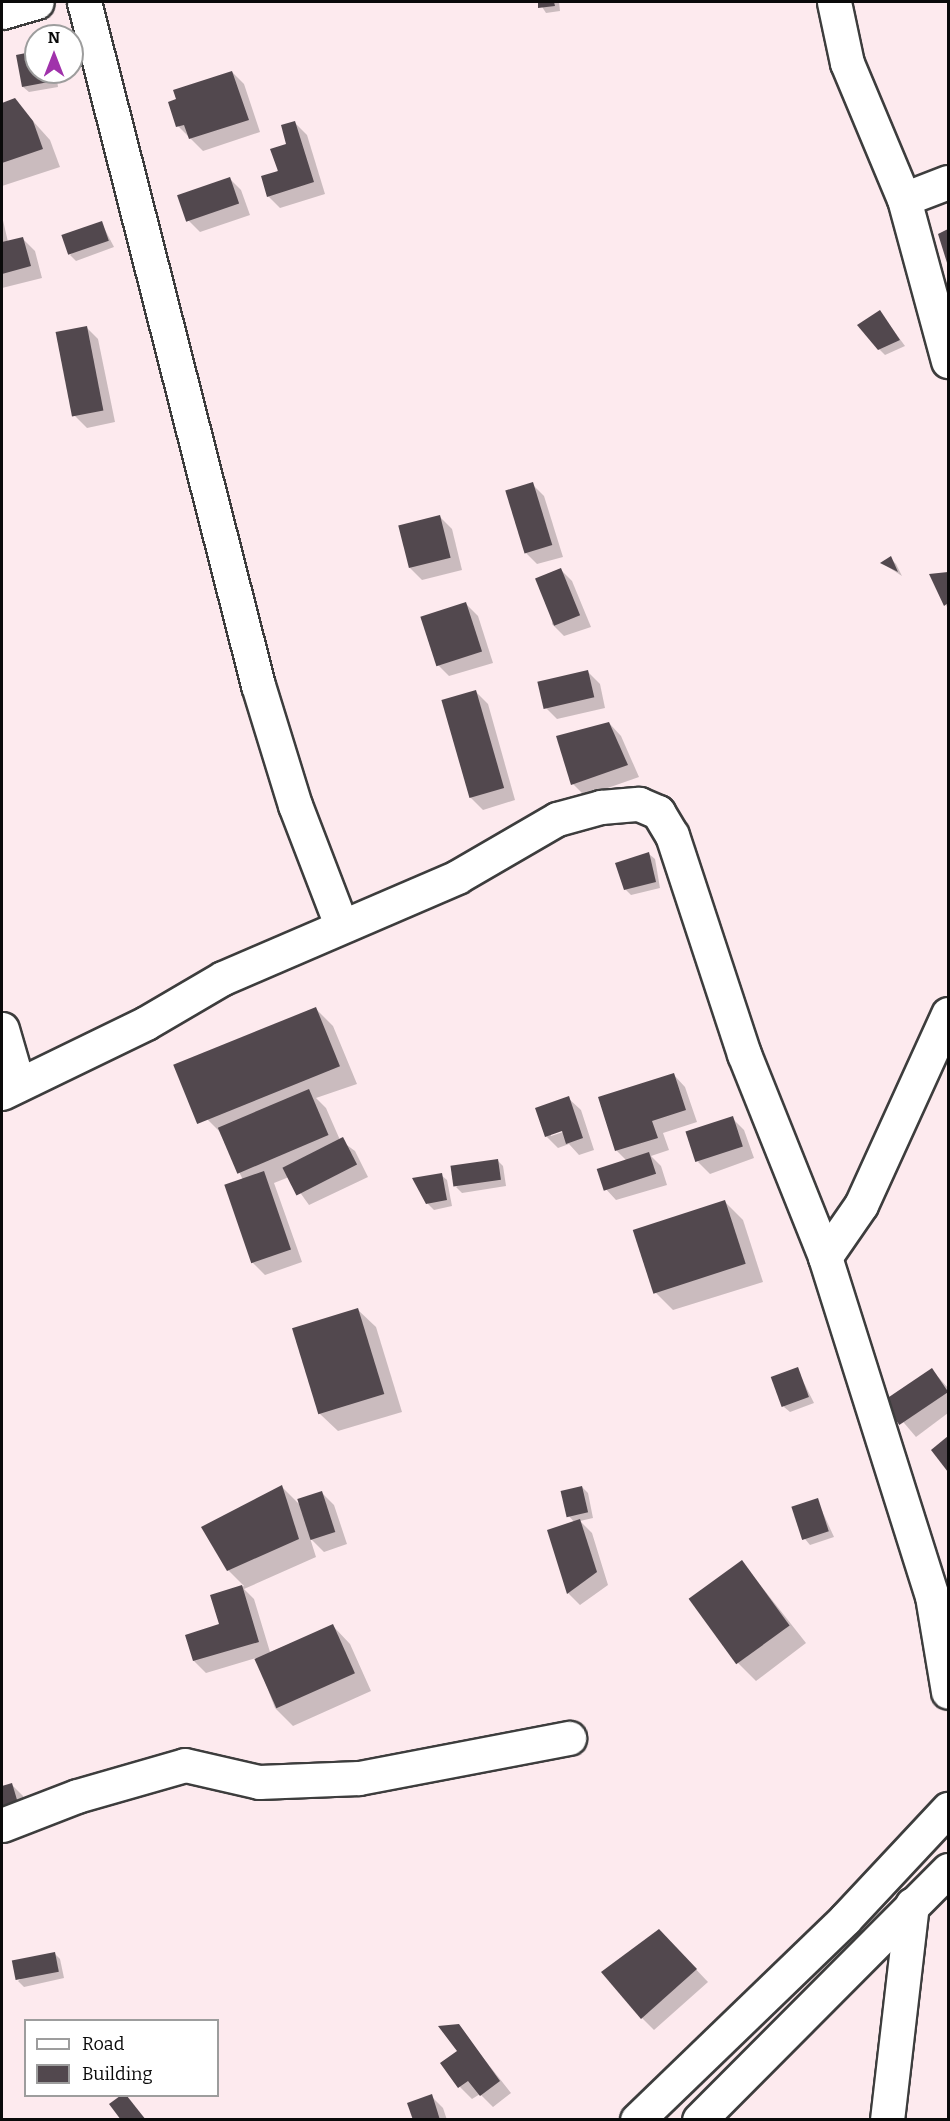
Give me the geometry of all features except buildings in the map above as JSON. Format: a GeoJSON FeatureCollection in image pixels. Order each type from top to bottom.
{"type":"FeatureCollection","features":[{"type":"Feature","properties":{"kind":"street"},"geometry":{"type":"LineString","coordinates":[[2,12],[37,2]]}},
{"type":"Feature","properties":{"kind":"street"},"geometry":{"type":"LineString","coordinates":[[84,2],[258,685],[295,805],[341,925]]}},
{"type":"Feature","properties":{"kind":"street"},"geometry":{"type":"LineString","coordinates":[[834,2],[847,63],[904,199],[948,361]]}},
{"type":"Feature","properties":{"kind":"street"},"geometry":{"type":"LineString","coordinates":[[904,199],[948,182]]}},
{"type":"Feature","properties":{"kind":"street"},"geometry":{"type":"LineString","coordinates":[[2,1029],[10,1088],[146,1023],[223,978],[341,925],[457,877],[558,819],[601,807],[639,804],[658,812],[672,835],[744,1054],[825,1257],[932,1596],[948,1692]]}},
{"type":"Feature","properties":{"kind":"street"},"geometry":{"type":"LineString","coordinates":[[825,1257],[861,1205],[948,1014]]}},
{"type":"Feature","properties":{"kind":"street"},"geometry":{"type":"LineString","coordinates":[[2,1825],[77,1796],[185,1765],[259,1782],[359,1779],[569,1738]]}},
{"type":"Feature","properties":{"kind":"street"},"geometry":{"type":"LineString","coordinates":[[637,2120],[845,1919],[948,1809]]}},
{"type":"Feature","properties":{"kind":"street"},"geometry":{"type":"LineString","coordinates":[[699,2120],[948,1870]]}},
{"type":"Feature","properties":{"kind":"street"},"geometry":{"type":"LineString","coordinates":[[887,2120],[912,1904]]}}]}
